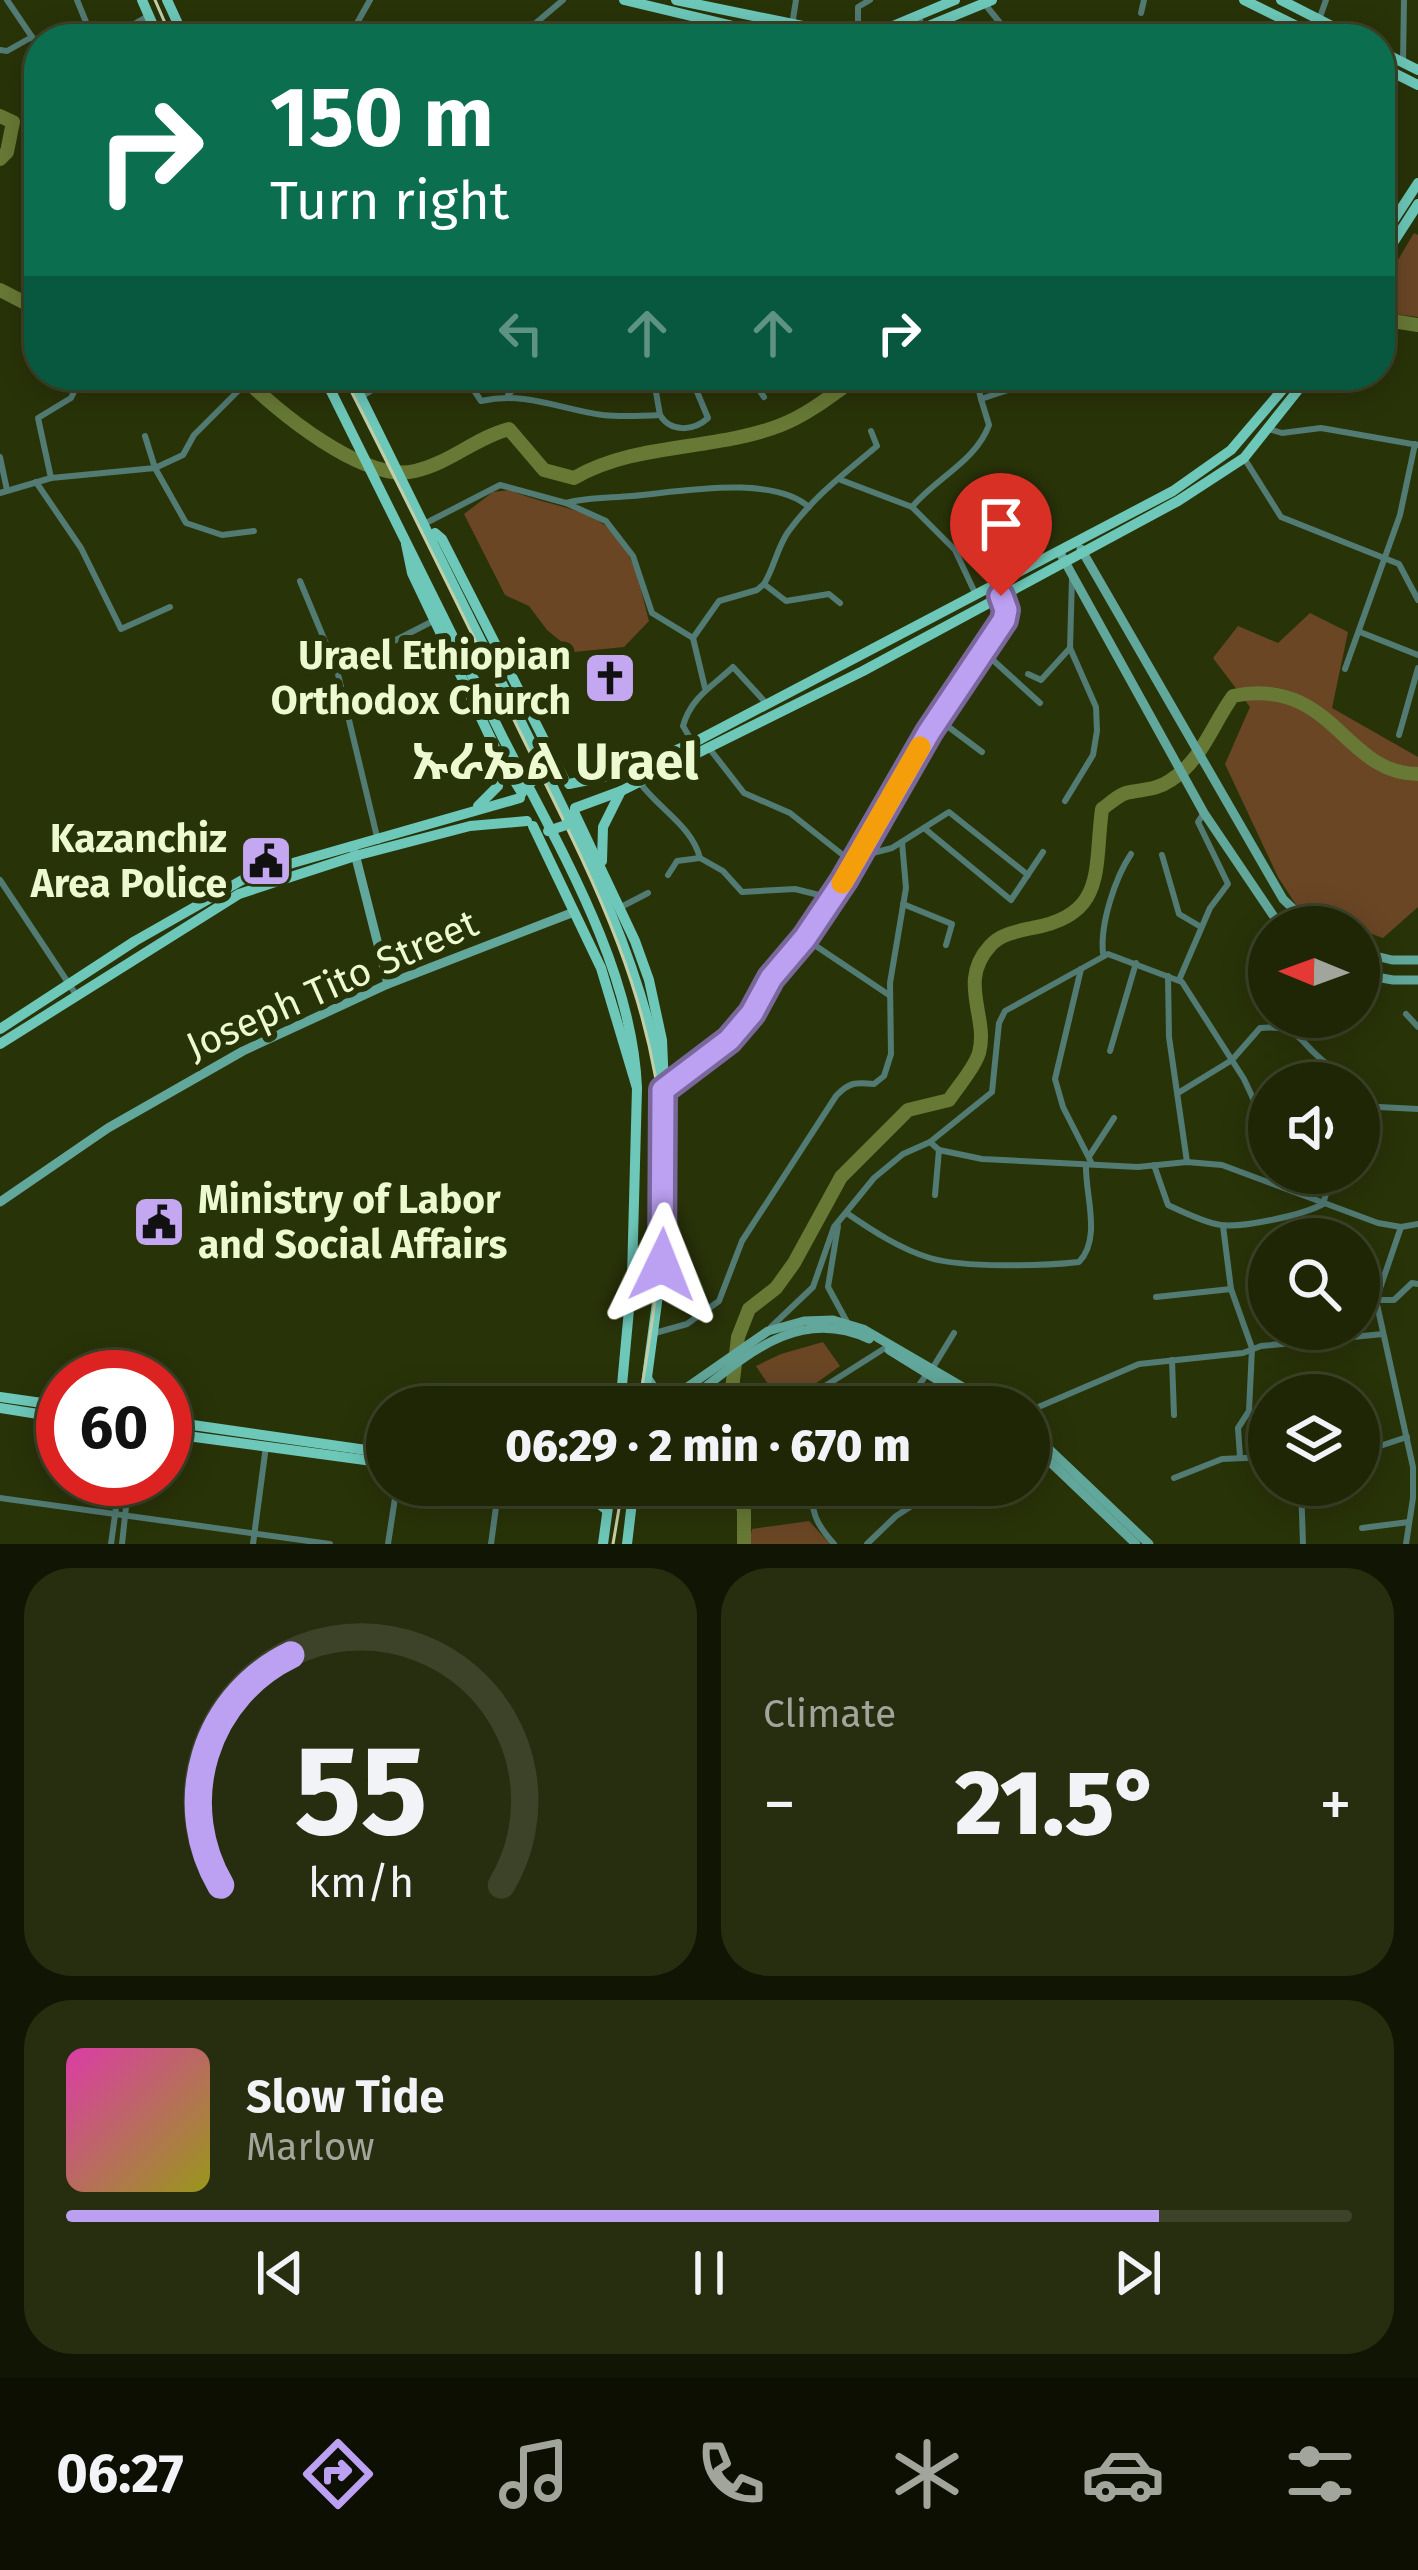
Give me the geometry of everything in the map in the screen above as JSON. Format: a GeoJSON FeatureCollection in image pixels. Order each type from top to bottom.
{"type":"FeatureCollection","features":[{"type":"Feature","properties":{"kind":"main road"},"geometry":{"type":"LineString","coordinates":[[142,0],[152,24]]}},
{"type":"Feature","properties":{"kind":"main road"},"geometry":{"type":"LineString","coordinates":[[624,0],[701,24]]}},
{"type":"Feature","properties":{"kind":"main road"},"geometry":{"type":"LineString","coordinates":[[676,0],[788,24]]}},
{"type":"Feature","properties":{"kind":"main road"},"geometry":{"type":"LineString","coordinates":[[890,24],[955,0]]}},
{"type":"Feature","properties":{"kind":"main road"},"geometry":{"type":"LineString","coordinates":[[1244,0],[1293,24]]}},
{"type":"Feature","properties":{"kind":"main road"},"geometry":{"type":"LineString","coordinates":[[945,24],[986,1]]}},
{"type":"Feature","properties":{"kind":"main road"},"geometry":{"type":"LineString","coordinates":[[1288,2],[1329,24]]}},
{"type":"Feature","properties":{"kind":"main road"},"geometry":{"type":"LineString","coordinates":[[1395,58],[1418,70]]}},
{"type":"Feature","properties":{"kind":"main road"},"geometry":{"type":"LineString","coordinates":[[1395,216],[1418,184]]}},
{"type":"Feature","properties":{"kind":"main road"},"geometry":{"type":"LineString","coordinates":[[1395,240],[1418,204]]}},
{"type":"Feature","properties":{"kind":"main road"},"geometry":{"type":"LineString","coordinates":[[331,390],[454,633],[602,944],[629,1028],[637,1088],[632,1277],[622,1386]]}},
{"type":"Feature","properties":{"kind":"main road"},"geometry":{"type":"LineString","coordinates":[[358,390],[613,916],[646,1007],[662,1084]]}},
{"type":"Feature","properties":{"kind":"main road"},"geometry":{"type":"LineString","coordinates":[[1113,530],[1215,464],[1252,430],[1282,390]]}},
{"type":"Feature","properties":{"kind":"main road"},"geometry":{"type":"LineString","coordinates":[[0,1029],[239,894],[522,793],[539,776],[563,780],[618,774],[693,743],[976,595],[1216,479],[1244,458],[1299,390]]}},
{"type":"Feature","properties":{"kind":"main road"},"geometry":{"type":"LineString","coordinates":[[427,526],[442,539],[563,780],[574,813],[621,907],[656,1008],[662,1040],[662,1265],[645,1386]]}},
{"type":"Feature","properties":{"kind":"main road"},"geometry":{"type":"LineString","coordinates":[[406,541],[412,573],[500,758],[522,793],[530,824],[601,968],[637,1088]]}},
{"type":"Feature","properties":{"kind":"main road"},"geometry":{"type":"LineString","coordinates":[[1080,547],[1290,906]]}},
{"type":"Feature","properties":{"kind":"main road"},"geometry":{"type":"LineString","coordinates":[[1062,556],[1204,813],[1267,906]]}},
{"type":"Feature","properties":{"kind":"main road"},"geometry":{"type":"LineString","coordinates":[[378,843],[485,823],[557,830],[574,813],[1001,596],[1062,556]]}},
{"type":"Feature","properties":{"kind":"main road"},"geometry":{"type":"LineString","coordinates":[[662,1084],[740,1029],[771,978],[805,938],[1006,616],[1001,596]]}},
{"type":"Feature","properties":{"kind":"main road"},"geometry":{"type":"LineString","coordinates":[[1108,638],[1136,649]]}},
{"type":"Feature","properties":{"kind":"main road"},"geometry":{"type":"LineString","coordinates":[[1162,735],[1163,695]]}},
{"type":"Feature","properties":{"kind":"main road"},"geometry":{"type":"LineString","coordinates":[[476,808],[498,786],[500,758]]}},
{"type":"Feature","properties":{"kind":"main road"},"geometry":{"type":"LineString","coordinates":[[602,867],[603,826],[621,791]]}},
{"type":"Feature","properties":{"kind":"main road"},"geometry":{"type":"LineString","coordinates":[[354,850],[388,984]]}},
{"type":"Feature","properties":{"kind":"main road","name":"Joseph Tito Street"},"geometry":{"type":"LineString","coordinates":[[0,1202],[146,1105],[243,1051],[388,984],[574,912]]}},
{"type":"Feature","properties":{"kind":"main road"},"geometry":{"type":"LineString","coordinates":[[1380,957],[1418,960]]}},
{"type":"Feature","properties":{"kind":"main road"},"geometry":{"type":"LineString","coordinates":[[1380,978],[1418,980]]}},
{"type":"Feature","properties":{"kind":"main road"},"geometry":{"type":"LineString","coordinates":[[0,1043],[73,991]]}},
{"type":"Feature","properties":{"kind":"main road"},"geometry":{"type":"LineString","coordinates":[[701,1386],[762,1338],[804,1321],[847,1322],[950,1386]]}},
{"type":"Feature","properties":{"kind":"main road"},"geometry":{"type":"LineString","coordinates":[[762,1338],[819,1328],[863,1336],[956,1386]]}},
{"type":"Feature","properties":{"kind":"main road"},"geometry":{"type":"LineString","coordinates":[[646,1377],[658,1394],[670,1396],[708,1379]]}},
{"type":"Feature","properties":{"kind":"main road"},"geometry":{"type":"LineString","coordinates":[[0,1397],[36,1408]]}},
{"type":"Feature","properties":{"kind":"main road"},"geometry":{"type":"LineString","coordinates":[[0,1408],[36,1408]]}},
{"type":"Feature","properties":{"kind":"main road"},"geometry":{"type":"LineString","coordinates":[[192,1426],[266,1446],[366,1460]]}},
{"type":"Feature","properties":{"kind":"main road"},"geometry":{"type":"LineString","coordinates":[[192,1434],[366,1451]]}},
{"type":"Feature","properties":{"kind":"main road"},"geometry":{"type":"LineString","coordinates":[[1050,1450],[1149,1544]]}},
{"type":"Feature","properties":{"kind":"main road"},"geometry":{"type":"LineString","coordinates":[[1050,1462],[1136,1544]]}},
{"type":"Feature","properties":{"kind":"main road"},"geometry":{"type":"LineString","coordinates":[[603,1506],[607,1510]]}},
{"type":"Feature","properties":{"kind":"main road"},"geometry":{"type":"LineString","coordinates":[[603,1544],[607,1506]]}},
{"type":"Feature","properties":{"kind":"main road"},"geometry":{"type":"LineString","coordinates":[[627,1544],[632,1506]]}},
{"type":"Feature","properties":{"kind":"street"},"geometry":{"type":"LineString","coordinates":[[7,0],[24,25]]}},
{"type":"Feature","properties":{"kind":"street"},"geometry":{"type":"LineString","coordinates":[[540,24],[563,0]]}},
{"type":"Feature","properties":{"kind":"street"},"geometry":{"type":"LineString","coordinates":[[858,24],[858,8],[870,0]]}},
{"type":"Feature","properties":{"kind":"street"},"geometry":{"type":"LineString","coordinates":[[1141,13],[1144,0]]}},
{"type":"Feature","properties":{"kind":"street"},"geometry":{"type":"LineString","coordinates":[[1321,24],[1326,0]]}},
{"type":"Feature","properties":{"kind":"street"},"geometry":{"type":"LineString","coordinates":[[1403,62],[1404,0]]}},
{"type":"Feature","properties":{"kind":"street"},"geometry":{"type":"LineString","coordinates":[[729,24],[732,12]]}},
{"type":"Feature","properties":{"kind":"street"},"geometry":{"type":"LineString","coordinates":[[134,24],[148,16]]}},
{"type":"Feature","properties":{"kind":"street"},"geometry":{"type":"LineString","coordinates":[[918,16],[922,24]]}},
{"type":"Feature","properties":{"kind":"street"},"geometry":{"type":"LineString","coordinates":[[51,478],[38,418],[71,398],[75,390]]}},
{"type":"Feature","properties":{"kind":"street"},"geometry":{"type":"LineString","coordinates":[[0,457],[4,491],[51,478],[155,468],[184,454],[194,435],[239,390]]}},
{"type":"Feature","properties":{"kind":"street"},"geometry":{"type":"LineString","coordinates":[[361,397],[372,390]]}},
{"type":"Feature","properties":{"kind":"street"},"geometry":{"type":"LineString","coordinates":[[474,390],[481,401],[508,395],[607,415],[660,416]]}},
{"type":"Feature","properties":{"kind":"street"},"geometry":{"type":"LineString","coordinates":[[508,395],[513,390]]}},
{"type":"Feature","properties":{"kind":"street"},"geometry":{"type":"LineString","coordinates":[[656,390],[660,416],[677,428],[700,426],[708,418],[696,390]]}},
{"type":"Feature","properties":{"kind":"street"},"geometry":{"type":"LineString","coordinates":[[759,390],[764,397]]}},
{"type":"Feature","properties":{"kind":"street"},"geometry":{"type":"LineString","coordinates":[[912,507],[981,443],[989,425],[979,390]]}},
{"type":"Feature","properties":{"kind":"street"},"geometry":{"type":"LineString","coordinates":[[981,399],[1008,390]]}},
{"type":"Feature","properties":{"kind":"street"},"geometry":{"type":"LineString","coordinates":[[1269,429],[1282,433],[1321,428],[1416,444],[1400,515],[1345,669]]}},
{"type":"Feature","properties":{"kind":"street"},"geometry":{"type":"LineString","coordinates":[[841,480],[878,446],[871,431]]}},
{"type":"Feature","properties":{"kind":"street"},"geometry":{"type":"LineString","coordinates":[[145,436],[155,468],[186,523],[222,535],[254,531]]}},
{"type":"Feature","properties":{"kind":"street"},"geometry":{"type":"LineString","coordinates":[[1244,458],[1281,517],[1386,556],[1399,564],[1418,600]]}},
{"type":"Feature","properties":{"kind":"street"},"geometry":{"type":"LineString","coordinates":[[693,638],[719,601],[764,584],[780,546],[830,482],[841,480],[912,507],[955,550],[976,595]]}},
{"type":"Feature","properties":{"kind":"street"},"geometry":{"type":"LineString","coordinates":[[36,482],[81,548],[121,629],[170,607]]}},
{"type":"Feature","properties":{"kind":"street"},"geometry":{"type":"LineString","coordinates":[[427,526],[500,485],[593,514],[616,531],[642,576],[652,613],[693,638],[705,688]]}},
{"type":"Feature","properties":{"kind":"street"},"geometry":{"type":"LineString","coordinates":[[566,503],[590,497],[723,488],[796,496],[809,507]]}},
{"type":"Feature","properties":{"kind":"street"},"geometry":{"type":"LineString","coordinates":[[1065,801],[1093,754],[1097,731],[1096,707],[1070,648],[1072,578]]}},
{"type":"Feature","properties":{"kind":"street"},"geometry":{"type":"LineString","coordinates":[[300,581],[337,670],[378,843]]}},
{"type":"Feature","properties":{"kind":"street"},"geometry":{"type":"LineString","coordinates":[[764,584],[786,601],[829,594],[840,603]]}},
{"type":"Feature","properties":{"kind":"street"},"geometry":{"type":"LineString","coordinates":[[337,670],[436,619]]}},
{"type":"Feature","properties":{"kind":"street"},"geometry":{"type":"LineString","coordinates":[[1359,632],[1418,655]]}},
{"type":"Feature","properties":{"kind":"street"},"geometry":{"type":"LineString","coordinates":[[1028,674],[1038,682],[1070,648]]}},
{"type":"Feature","properties":{"kind":"street"},"geometry":{"type":"LineString","coordinates":[[983,651],[1040,703]]}},
{"type":"Feature","properties":{"kind":"street"},"geometry":{"type":"LineString","coordinates":[[693,743],[683,723],[705,688],[733,667],[767,704]]}},
{"type":"Feature","properties":{"kind":"street"},"geometry":{"type":"LineString","coordinates":[[1399,735],[1418,668]]}},
{"type":"Feature","properties":{"kind":"street"},"geometry":{"type":"LineString","coordinates":[[938,719],[982,752]]}},
{"type":"Feature","properties":{"kind":"street"},"geometry":{"type":"LineString","coordinates":[[709,748],[744,793],[790,814],[855,860],[902,842],[943,813],[955,814],[1028,875]]}},
{"type":"Feature","properties":{"kind":"street"},"geometry":{"type":"LineString","coordinates":[[638,780],[657,806],[693,836],[700,857],[723,871],[742,892],[795,889],[831,898]]}},
{"type":"Feature","properties":{"kind":"street"},"geometry":{"type":"LineString","coordinates":[[1179,980],[1201,927],[1228,884],[1198,822],[1204,813]]}},
{"type":"Feature","properties":{"kind":"street"},"geometry":{"type":"LineString","coordinates":[[924,827],[1011,900],[1042,852]]}},
{"type":"Feature","properties":{"kind":"street"},"geometry":{"type":"LineString","coordinates":[[652,1333],[687,1324],[719,1300],[742,1241],[836,1096],[848,1084],[874,1084],[884,1076],[892,1034],[889,995],[903,904],[902,842]]}},
{"type":"Feature","properties":{"kind":"street"},"geometry":{"type":"LineString","coordinates":[[1104,955],[1104,931],[1120,874],[1132,854]]}},
{"type":"Feature","properties":{"kind":"street"},"geometry":{"type":"LineString","coordinates":[[1162,855],[1179,914],[1201,927]]}},
{"type":"Feature","properties":{"kind":"street"},"geometry":{"type":"LineString","coordinates":[[668,875],[677,861],[700,857]]}},
{"type":"Feature","properties":{"kind":"street"},"geometry":{"type":"LineString","coordinates":[[0,880],[73,991]]}},
{"type":"Feature","properties":{"kind":"street"},"geometry":{"type":"LineString","coordinates":[[621,907],[649,893]]}},
{"type":"Feature","properties":{"kind":"street"},"geometry":{"type":"LineString","coordinates":[[903,904],[952,924],[946,945]]}},
{"type":"Feature","properties":{"kind":"street"},"geometry":{"type":"LineString","coordinates":[[805,938],[889,995]]}},
{"type":"Feature","properties":{"kind":"street"},"geometry":{"type":"LineString","coordinates":[[762,1338],[813,1287],[831,1233],[874,1178],[903,1154],[930,1142],[992,1092],[999,1022],[1005,1011],[1104,955],[1179,980],[1248,1087]]}},
{"type":"Feature","properties":{"kind":"street"},"geometry":{"type":"LineString","coordinates":[[1110,1051],[1136,963]]}},
{"type":"Feature","properties":{"kind":"street"},"geometry":{"type":"LineString","coordinates":[[848,1214],[930,1258],[1079,1262],[1091,1238],[1089,1162],[1055,1079],[1081,969]]}},
{"type":"Feature","properties":{"kind":"street"},"geometry":{"type":"LineString","coordinates":[[1168,976],[1169,1037],[1187,1162]]}},
{"type":"Feature","properties":{"kind":"street"},"geometry":{"type":"LineString","coordinates":[[1406,1014],[1418,1027]]}},
{"type":"Feature","properties":{"kind":"street"},"geometry":{"type":"LineString","coordinates":[[1178,1093],[1232,1060],[1260,1028],[1281,1026],[1299,1035],[1324,1062]]}},
{"type":"Feature","properties":{"kind":"street"},"geometry":{"type":"LineString","coordinates":[[1380,1107],[1418,1109]]}},
{"type":"Feature","properties":{"kind":"street"},"geometry":{"type":"LineString","coordinates":[[1089,1162],[1114,1118]]}},
{"type":"Feature","properties":{"kind":"street"},"geometry":{"type":"LineString","coordinates":[[930,1142],[940,1150],[982,1160],[1187,1162],[1248,1171]]}},
{"type":"Feature","properties":{"kind":"street"},"geometry":{"type":"LineString","coordinates":[[935,1195],[940,1150]]}},
{"type":"Feature","properties":{"kind":"street"},"geometry":{"type":"LineString","coordinates":[[1154,1165],[1168,1205],[1223,1226],[1288,1217],[1323,1204]]}},
{"type":"Feature","properties":{"kind":"street"},"geometry":{"type":"LineString","coordinates":[[1304,1194],[1401,1227],[1418,1224]]}},
{"type":"Feature","properties":{"kind":"street"},"geometry":{"type":"LineString","coordinates":[[1323,1204],[1326,1194]]}},
{"type":"Feature","properties":{"kind":"street"},"geometry":{"type":"LineString","coordinates":[[838,1226],[828,1287],[847,1322]]}},
{"type":"Feature","properties":{"kind":"street"},"geometry":{"type":"LineString","coordinates":[[1223,1226],[1231,1289],[1248,1337]]}},
{"type":"Feature","properties":{"kind":"street"},"geometry":{"type":"LineString","coordinates":[[1380,1288],[1401,1227]]}},
{"type":"Feature","properties":{"kind":"street"},"geometry":{"type":"LineString","coordinates":[[1380,1300],[1394,1300],[1409,1284],[1418,1284]]}},
{"type":"Feature","properties":{"kind":"street"},"geometry":{"type":"LineString","coordinates":[[1156,1297],[1231,1289]]}},
{"type":"Feature","properties":{"kind":"street"},"geometry":{"type":"LineString","coordinates":[[1380,1319],[1414,1480],[1406,1544]]}},
{"type":"Feature","properties":{"kind":"street"},"geometry":{"type":"LineString","coordinates":[[919,1386],[954,1333]]}},
{"type":"Feature","properties":{"kind":"street"},"geometry":{"type":"LineString","coordinates":[[825,1386],[885,1348]]}},
{"type":"Feature","properties":{"kind":"street"},"geometry":{"type":"LineString","coordinates":[[1050,1402],[1139,1364],[1248,1350]]}},
{"type":"Feature","properties":{"kind":"street"},"geometry":{"type":"LineString","coordinates":[[1240,1457],[1238,1428],[1249,1411],[1252,1350]]}},
{"type":"Feature","properties":{"kind":"street"},"geometry":{"type":"LineString","coordinates":[[1172,1360],[1174,1415]]}},
{"type":"Feature","properties":{"kind":"street"},"geometry":{"type":"LineString","coordinates":[[1380,1446],[1408,1437]]}},
{"type":"Feature","properties":{"kind":"street"},"geometry":{"type":"LineString","coordinates":[[253,1544],[266,1446]]}},
{"type":"Feature","properties":{"kind":"street"},"geometry":{"type":"LineString","coordinates":[[1174,1478],[1207,1463],[1248,1457]]}},
{"type":"Feature","properties":{"kind":"street"},"geometry":{"type":"LineString","coordinates":[[0,1498],[330,1544]]}},
{"type":"Feature","properties":{"kind":"street"},"geometry":{"type":"LineString","coordinates":[[122,1506],[122,1544]]}},
{"type":"Feature","properties":{"kind":"street"},"geometry":{"type":"LineString","coordinates":[[388,1544],[394,1506]]}},
{"type":"Feature","properties":{"kind":"street"},"geometry":{"type":"LineString","coordinates":[[491,1544],[497,1506]]}},
{"type":"Feature","properties":{"kind":"street"},"geometry":{"type":"LineString","coordinates":[[813,1506],[834,1544]]}},
{"type":"Feature","properties":{"kind":"street"},"geometry":{"type":"LineString","coordinates":[[867,1544],[880,1528],[913,1506]]}},
{"type":"Feature","properties":{"kind":"street"},"geometry":{"type":"LineString","coordinates":[[1302,1506],[1303,1544]]}},
{"type":"Feature","properties":{"kind":"street"},"geometry":{"type":"LineString","coordinates":[[112,1544],[121,1513]]}},
{"type":"Feature","properties":{"kind":"street"},"geometry":{"type":"LineString","coordinates":[[1363,1528],[1409,1522]]}},
{"type":"Feature","properties":{"kind":"shaded area"},"geometry":{"type":"Polygon","coordinates":[[[1414,233],[1418,235],[1418,317],[1395,314],[1395,265],[1414,233]]]}},
{"type":"Feature","properties":{"kind":"shaded area"},"geometry":{"type":"Polygon","coordinates":[[[510,490],[591,517],[625,548],[649,621],[624,647],[574,652],[547,630],[529,606],[505,595],[464,514],[493,492],[510,490]]]}},
{"type":"Feature","properties":{"kind":"shaded area"},"geometry":{"type":"Polygon","coordinates":[[[1310,613],[1348,632],[1332,708],[1418,757],[1418,907],[1383,938],[1380,906],[1297,906],[1278,877],[1225,764],[1250,707],[1213,658],[1238,626],[1278,643],[1310,613]]]}},
{"type":"Feature","properties":{"kind":"shaded area"},"geometry":{"type":"Polygon","coordinates":[[[823,1342],[840,1366],[812,1386],[769,1386],[756,1366],[823,1342]]]}},
{"type":"Feature","properties":{"kind":"shaded area"},"geometry":{"type":"Polygon","coordinates":[[[809,1521],[830,1544],[749,1544],[752,1529],[809,1521]]]}},
{"type":"Feature","properties":{"kind":"waterway"},"geometry":{"type":"LineString","coordinates":[[0,116],[13,122],[7,152],[0,159]]}},
{"type":"Feature","properties":{"kind":"waterway"},"geometry":{"type":"LineString","coordinates":[[0,290],[24,302]]}},
{"type":"Feature","properties":{"kind":"waterway"},"geometry":{"type":"LineString","coordinates":[[1395,321],[1418,325]]}},
{"type":"Feature","properties":{"kind":"waterway"},"geometry":{"type":"LineString","coordinates":[[257,390],[322,441],[372,466],[415,471],[509,429],[544,470],[574,478],[623,458],[781,425],[839,390]]}},
{"type":"Feature","properties":{"kind":"waterway"},"geometry":{"type":"LineString","coordinates":[[732,1386],[738,1337],[749,1309],[776,1288],[794,1263],[841,1177],[908,1110],[949,1100],[977,1059],[981,1040],[975,986],[980,959],[999,939],[1056,922],[1085,900],[1096,870],[1102,809],[1123,794],[1159,786],[1182,772],[1233,696],[1267,694],[1294,700],[1316,712],[1372,759],[1393,770],[1418,774]]}},
{"type":"Feature","properties":{"kind":"waterway"},"geometry":{"type":"LineString","coordinates":[[743,1506],[744,1544]]}},
{"type":"Feature","properties":{"kind":"tram line"},"geometry":{"type":"LineString","coordinates":[[155,0],[165,24]]}},
{"type":"Feature","properties":{"kind":"tram line"},"geometry":{"type":"LineString","coordinates":[[350,390],[589,875],[629,974],[656,1079],[665,1169],[659,1272],[642,1386]]}},
{"type":"Feature","properties":{"kind":"tram line"},"geometry":{"type":"LineString","coordinates":[[613,1544],[619,1506]]}},
{"type":"Feature","properties":{"kind":"slow traffic"},"geometry":{"type":"LineString","coordinates":[[842,883],[920,747]]}},
{"type":"Feature","properties":{"kind":"place","name":"Urael Ethiopian Orthodox Church"},"geometry":{"type":"Point","coordinates":[610,678]}},
{"type":"Feature","properties":{"kind":"place","name":"Kazanchiz Area Police"},"geometry":{"type":"Point","coordinates":[266,861]}},
{"type":"Feature","properties":{"kind":"place","name":"Ministry of Labor and Social Affairs"},"geometry":{"type":"Point","coordinates":[159,1222]}},
{"type":"Feature","properties":{"kind":"district","name":"ኡራኤል Urael"},"geometry":{"type":"Point","coordinates":[555,762]}},
{"type":"Feature","properties":{"kind":"route"},"geometry":{"type":"LineString","coordinates":[[662,1265],[663,1090],[740,1029],[771,978],[805,938],[929,732],[1004,620],[1001,596]]}}]}
